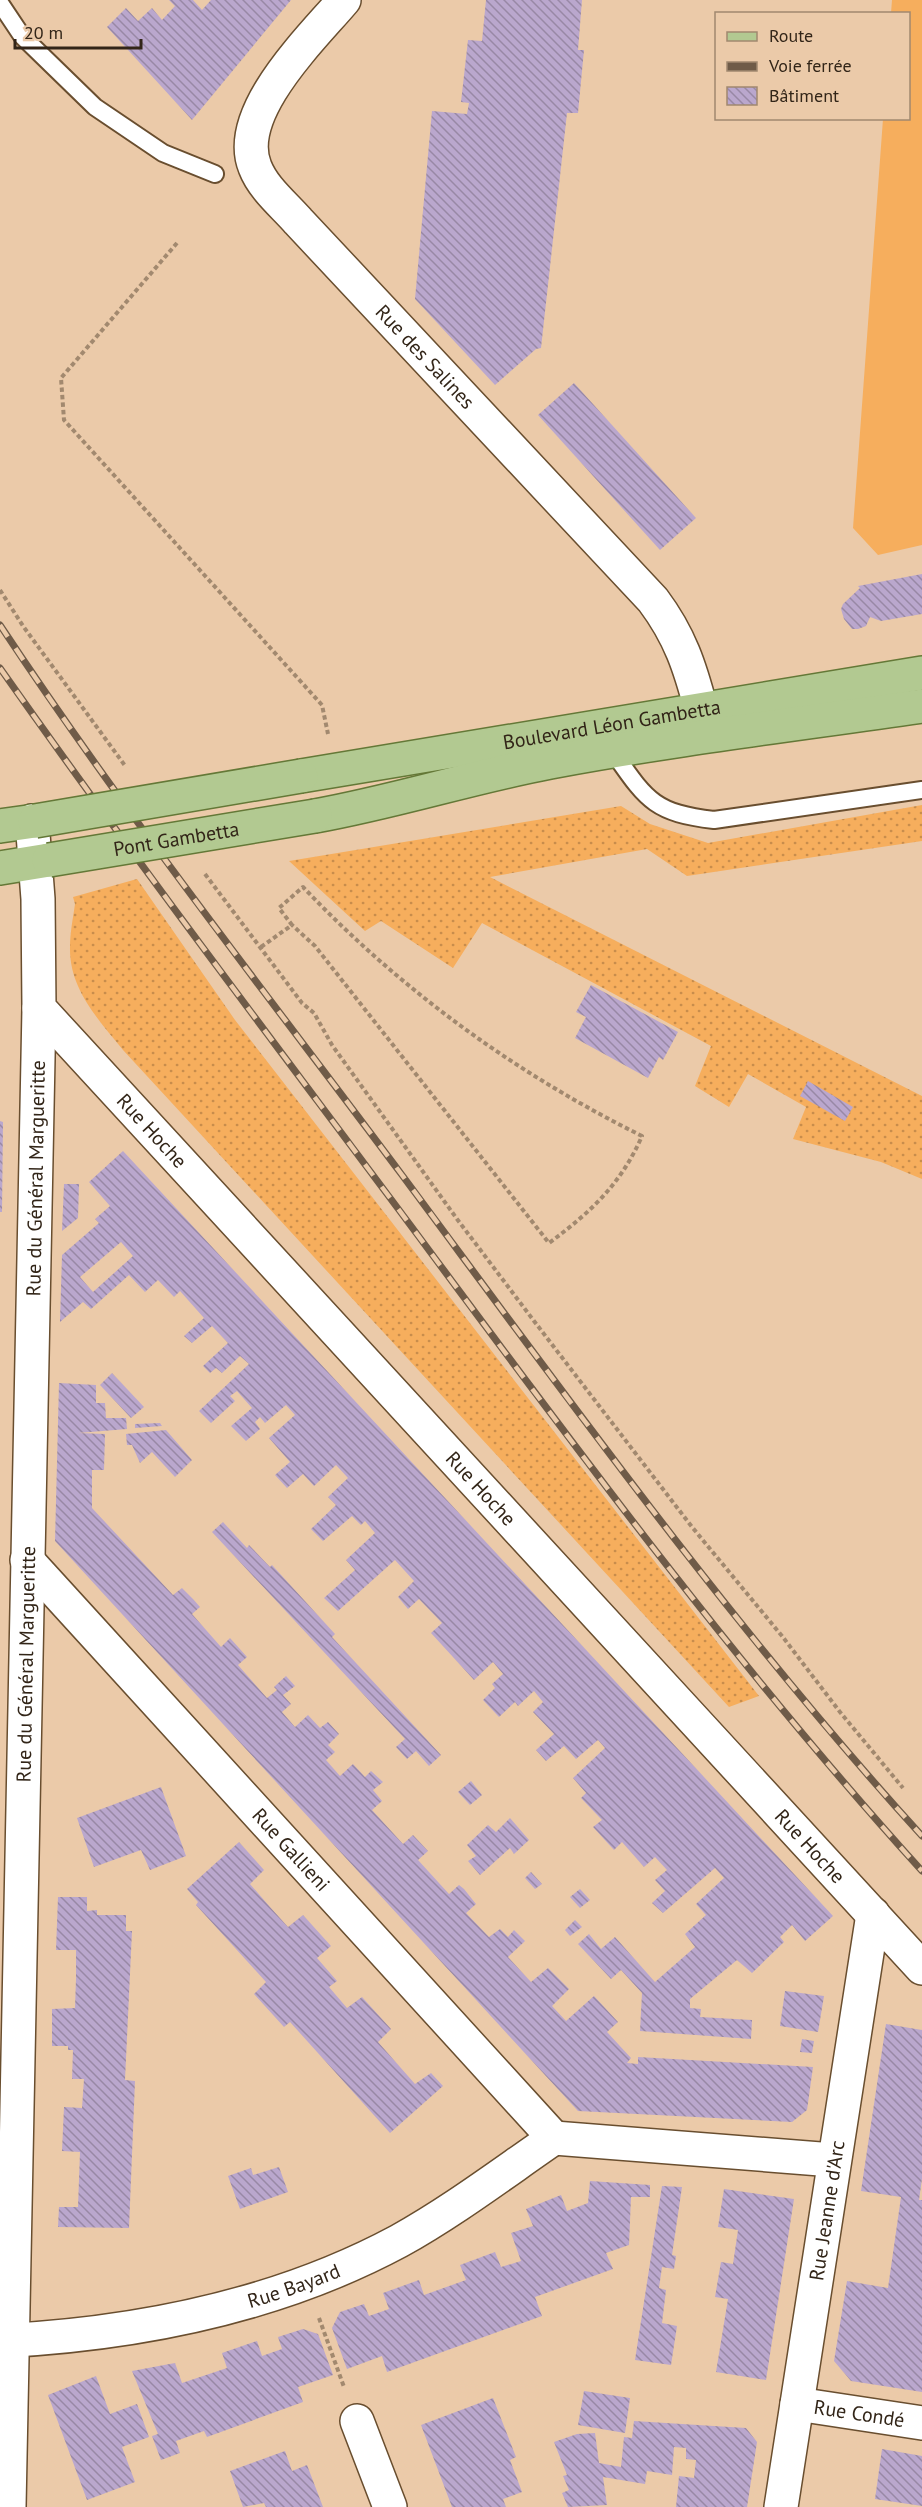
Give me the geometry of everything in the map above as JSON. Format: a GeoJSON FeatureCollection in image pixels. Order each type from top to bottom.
{"type":"FeatureCollection","features":[{"type":"Feature","properties":{"kind":"main road","name":"Boulevard Léon Gambetta"},"geometry":{"type":"LineString","coordinates":[[301,776],[922,673]]}},
{"type":"Feature","properties":{"kind":"main road","name":"Boulevard Léon Gambetta"},"geometry":{"type":"LineString","coordinates":[[315,816],[371,806],[499,773],[613,752],[922,706]]}},
{"type":"Feature","properties":{"kind":"main road","name":"Pont Gambetta"},"geometry":{"type":"LineString","coordinates":[[33,820],[301,776]]}},
{"type":"Feature","properties":{"kind":"main road","name":"Pont Gambetta"},"geometry":{"type":"LineString","coordinates":[[43,861],[315,816]]}},
{"type":"Feature","properties":{"kind":"main road"},"geometry":{"type":"LineString","coordinates":[[0,826],[33,820]]}},
{"type":"Feature","properties":{"kind":"main road"},"geometry":{"type":"LineString","coordinates":[[0,868],[43,861]]}},
{"type":"Feature","properties":{"kind":"street","name":"Rue des Salines"},"geometry":{"type":"LineString","coordinates":[[344,0],[265,98],[253,129],[252,148],[254,165],[261,179],[653,600],[666,617],[684,651],[701,709]]}},
{"type":"Feature","properties":{"kind":"street","name":"Rue du Général Margueritte"},"geometry":{"type":"LineString","coordinates":[[9,2507],[6,2341],[43,861],[33,820]]}},
{"type":"Feature","properties":{"kind":"street","name":"Rue Hoche"},"geometry":{"type":"LineString","coordinates":[[39,1008],[922,1968]]}},
{"type":"Feature","properties":{"kind":"street","name":"Rue Gallieni"},"geometry":{"type":"LineString","coordinates":[[27,1560],[555,2138]]}},
{"type":"Feature","properties":{"kind":"street","name":"Rue Jeanne d'Arc"},"geometry":{"type":"LineString","coordinates":[[781,2507],[833,2160],[873,1914]]}},
{"type":"Feature","properties":{"kind":"street"},"geometry":{"type":"LineString","coordinates":[[555,2138],[833,2160]]}},
{"type":"Feature","properties":{"kind":"street","name":"Rue Bayard"},"geometry":{"type":"LineString","coordinates":[[6,2341],[159,2323],[232,2305],[305,2281],[367,2257],[430,2223],[555,2138]]}},
{"type":"Feature","properties":{"kind":"street","name":"Rue Condé"},"geometry":{"type":"LineString","coordinates":[[797,2403],[922,2423]]}},
{"type":"Feature","properties":{"kind":"street"},"geometry":{"type":"LineString","coordinates":[[357,2421],[390,2507]]}},
{"type":"Feature","properties":{"kind":"lane"},"geometry":{"type":"LineString","coordinates":[[0,3],[22,36],[95,107],[163,153],[215,174]]}},
{"type":"Feature","properties":{"kind":"lane"},"geometry":{"type":"LineString","coordinates":[[613,752],[650,800],[667,810],[690,817],[714,820],[922,790]]}},
{"type":"Feature","properties":{"kind":"path"},"geometry":{"type":"LineString","coordinates":[[177,243],[61,378],[64,420],[322,705]]}},
{"type":"Feature","properties":{"kind":"path"},"geometry":{"type":"LineString","coordinates":[[0,590],[23,626],[132,774]]}},
{"type":"Feature","properties":{"kind":"path"},"geometry":{"type":"LineString","coordinates":[[200,867],[302,1003],[314,1013],[320,1026],[358,1080],[534,1321],[692,1527],[903,1788]]}},
{"type":"Feature","properties":{"kind":"path"},"geometry":{"type":"LineString","coordinates":[[303,887],[343,930],[439,1010],[525,1071],[583,1106],[642,1136],[628,1167],[610,1190],[549,1243],[315,946],[292,925],[279,908],[303,887]]}},
{"type":"Feature","properties":{"kind":"path"},"geometry":{"type":"LineString","coordinates":[[261,947],[292,925]]}},
{"type":"Feature","properties":{"kind":"path"},"geometry":{"type":"LineString","coordinates":[[305,2281],[357,2421]]}},
{"type":"Feature","properties":{"kind":"shaded area"},"geometry":{"type":"Polygon","coordinates":[[[892,0],[922,0],[922,545],[878,555],[853,528],[883,120],[910,120],[910,12],[891,12],[892,0]]]}},
{"type":"Feature","properties":{"kind":"shaded area"},"geometry":{"type":"Polygon","coordinates":[[[922,805],[922,841],[687,876],[647,849],[490,877],[922,1096],[922,1179],[881,1162],[793,1139],[806,1107],[748,1074],[729,1107],[695,1086],[711,1046],[482,923],[453,968],[381,921],[365,931],[289,861],[621,806],[650,824],[708,843],[922,805]]]}},
{"type":"Feature","properties":{"kind":"shaded area"},"geometry":{"type":"Polygon","coordinates":[[[137,879],[235,1020],[759,1696],[729,1707],[123,1050],[95,1015],[80,990],[71,962],[70,936],[75,904],[73,897],[137,879]]]}},
{"type":"Feature","properties":{"kind":"building"},"geometry":{"type":"Polygon","coordinates":[[[169,0],[193,0],[202,10],[211,0],[291,0],[192,120],[107,27],[126,8],[138,21],[152,8],[162,20],[175,6],[169,0]]]}},
{"type":"Feature","properties":{"kind":"building"},"geometry":{"type":"Polygon","coordinates":[[[486,0],[582,0],[578,50],[584,50],[578,113],[567,113],[541,348],[536,349],[495,385],[415,299],[432,111],[467,114],[469,103],[461,102],[468,40],[482,41],[486,0]]]}},
{"type":"Feature","properties":{"kind":"building"},"geometry":{"type":"Polygon","coordinates":[[[574,383],[696,518],[660,550],[538,415],[574,383]]]}},
{"type":"Feature","properties":{"kind":"building"},"geometry":{"type":"Polygon","coordinates":[[[922,574],[922,614],[881,621],[870,617],[866,626],[858,629],[852,629],[844,619],[841,609],[843,604],[860,588],[858,586],[922,574]]]}},
{"type":"Feature","properties":{"kind":"building"},"geometry":{"type":"Polygon","coordinates":[[[591,985],[678,1032],[663,1060],[659,1057],[648,1078],[575,1038],[586,1017],[576,1012],[591,985]]]}},
{"type":"Feature","properties":{"kind":"building"},"geometry":{"type":"Polygon","coordinates":[[[808,1081],[853,1107],[845,1121],[800,1096],[808,1081]]]}},
{"type":"Feature","properties":{"kind":"building"},"geometry":{"type":"Polygon","coordinates":[[[0,1121],[3,1122],[2,1212],[0,1212],[0,1121]]]}},
{"type":"Feature","properties":{"kind":"building"},"geometry":{"type":"Polygon","coordinates":[[[123,1151],[833,1916],[805,1941],[792,1925],[780,1937],[784,1942],[752,1973],[737,1960],[690,1999],[690,2008],[701,2009],[700,2017],[752,2020],[751,2039],[640,2031],[642,1993],[621,1970],[611,1979],[578,1944],[589,1934],[601,1949],[615,1937],[655,1982],[695,1947],[685,1934],[706,1915],[696,1904],[724,1878],[715,1868],[663,1913],[652,1903],[665,1891],[655,1880],[667,1870],[655,1857],[644,1867],[622,1842],[614,1850],[593,1827],[602,1820],[581,1798],[586,1793],[573,1778],[605,1748],[598,1740],[576,1759],[564,1746],[546,1761],[536,1750],[554,1734],[533,1712],[543,1702],[534,1691],[518,1706],[515,1702],[499,1717],[483,1700],[495,1688],[492,1684],[503,1674],[493,1662],[474,1680],[431,1633],[442,1623],[419,1599],[408,1609],[398,1597],[414,1581],[395,1560],[338,1611],[324,1598],[355,1570],[346,1560],[375,1533],[365,1521],[361,1525],[352,1516],[323,1541],[311,1529],[336,1505],[328,1497],[348,1478],[336,1465],[314,1486],[303,1474],[287,1488],[275,1475],[290,1462],[269,1438],[295,1415],[286,1405],[265,1423],[260,1417],[255,1422],[260,1429],[246,1441],[231,1426],[252,1408],[237,1391],[230,1396],[235,1401],[211,1423],[199,1411],[249,1364],[240,1356],[222,1373],[216,1368],[210,1373],[203,1366],[228,1343],[212,1326],[192,1343],[184,1336],[204,1318],[180,1291],[174,1297],[158,1280],[145,1292],[129,1275],[91,1309],[83,1302],[60,1322],[62,1255],[99,1223],[95,1219],[110,1206],[89,1182],[123,1151]],[[121,1242],[80,1277],[93,1292],[133,1256],[121,1242]]]}},
{"type":"Feature","properties":{"kind":"building"},"geometry":{"type":"Polygon","coordinates":[[[64,1184],[79,1184],[78,1218],[62,1231],[64,1184]]]}},
{"type":"Feature","properties":{"kind":"building"},"geometry":{"type":"Polygon","coordinates":[[[112,1373],[144,1407],[131,1418],[100,1385],[112,1373]]]}},
{"type":"Feature","properties":{"kind":"building"},"geometry":{"type":"Polygon","coordinates":[[[59,1383],[96,1385],[96,1403],[105,1403],[106,1418],[126,1418],[127,1429],[78,1433],[105,1434],[104,1470],[92,1470],[92,1508],[173,1595],[182,1588],[193,1599],[200,1607],[192,1614],[221,1647],[230,1638],[247,1657],[238,1665],[267,1698],[277,1690],[274,1687],[286,1676],[295,1686],[283,1695],[291,1704],[282,1712],[295,1727],[308,1715],[320,1728],[328,1722],[339,1734],[328,1745],[335,1752],[326,1760],[340,1776],[353,1764],[365,1777],[371,1771],[383,1782],[373,1790],[382,1801],[372,1810],[403,1844],[413,1835],[428,1851],[418,1860],[449,1894],[459,1885],[464,1889],[476,1904],[466,1913],[489,1937],[500,1929],[508,1937],[514,1930],[525,1941],[508,1957],[531,1982],[548,1968],[569,1989],[552,2006],[566,2021],[594,1996],[618,2022],[607,2032],[631,2058],[627,2063],[638,2064],[638,2057],[813,2067],[807,2110],[792,2122],[578,2111],[55,1541],[59,1383]]]}},
{"type":"Feature","properties":{"kind":"building"},"geometry":{"type":"Polygon","coordinates":[[[160,1423],[162,1426],[135,1428],[135,1424],[160,1423]]]}},
{"type":"Feature","properties":{"kind":"building"},"geometry":{"type":"Polygon","coordinates":[[[166,1430],[192,1460],[175,1477],[152,1452],[140,1463],[132,1445],[127,1445],[126,1434],[166,1430]]]}},
{"type":"Feature","properties":{"kind":"building"},"geometry":{"type":"Polygon","coordinates":[[[223,1522],[247,1548],[249,1545],[270,1567],[272,1565],[335,1634],[332,1637],[441,1755],[429,1766],[416,1751],[407,1759],[396,1747],[405,1739],[212,1532],[223,1522]]]}},
{"type":"Feature","properties":{"kind":"building"},"geometry":{"type":"Polygon","coordinates":[[[471,1781],[482,1795],[470,1805],[458,1792],[471,1781]]]}},
{"type":"Feature","properties":{"kind":"building"},"geometry":{"type":"Polygon","coordinates":[[[161,1787],[186,1856],[150,1870],[141,1850],[94,1867],[77,1818],[161,1787]]]}},
{"type":"Feature","properties":{"kind":"building"},"geometry":{"type":"Polygon","coordinates":[[[510,1818],[529,1840],[514,1854],[510,1848],[480,1875],[468,1861],[476,1856],[467,1845],[488,1825],[496,1832],[510,1818]]]}},
{"type":"Feature","properties":{"kind":"building"},"geometry":{"type":"Polygon","coordinates":[[[239,1842],[264,1870],[250,1884],[270,1907],[288,1927],[303,1915],[331,1946],[317,1958],[337,1981],[329,1987],[347,2008],[362,1997],[391,2029],[378,2042],[415,2084],[431,2073],[443,2086],[390,2133],[290,2022],[284,2027],[254,1994],[266,1982],[196,1905],[198,1902],[187,1889],[239,1842]]]}},
{"type":"Feature","properties":{"kind":"building"},"geometry":{"type":"Polygon","coordinates":[[[531,1872],[542,1884],[535,1889],[525,1878],[531,1872]]]}},
{"type":"Feature","properties":{"kind":"building"},"geometry":{"type":"Polygon","coordinates":[[[580,1889],[590,1900],[580,1908],[570,1897],[580,1889]]]}},
{"type":"Feature","properties":{"kind":"building"},"geometry":{"type":"Polygon","coordinates":[[[58,1897],[87,1897],[87,1911],[97,1910],[97,1915],[126,1915],[126,1931],[132,1931],[125,2080],[135,2081],[129,2228],[58,2227],[59,2207],[78,2207],[80,2152],[62,2151],[64,2107],[82,2108],[84,2079],[72,2079],[73,2050],[68,2050],[68,2046],[52,2046],[52,2009],[75,2008],[76,1950],[56,1950],[58,1897]]]}},
{"type":"Feature","properties":{"kind":"building"},"geometry":{"type":"Polygon","coordinates":[[[575,1920],[582,1927],[570,1936],[565,1930],[575,1920]]]}},
{"type":"Feature","properties":{"kind":"building"},"geometry":{"type":"Polygon","coordinates":[[[785,1991],[824,1996],[818,2032],[780,2026],[785,1991]]]}},
{"type":"Feature","properties":{"kind":"building"},"geometry":{"type":"Polygon","coordinates":[[[886,2024],[922,2030],[922,2179],[919,2200],[922,2200],[922,2392],[851,2381],[834,2361],[847,2281],[888,2288],[901,2197],[861,2191],[886,2024]]]}},
{"type":"Feature","properties":{"kind":"building"},"geometry":{"type":"Polygon","coordinates":[[[802,2039],[814,2041],[812,2053],[800,2052],[802,2039]]]}},
{"type":"Feature","properties":{"kind":"building"},"geometry":{"type":"Polygon","coordinates":[[[279,2167],[288,2192],[240,2209],[228,2176],[251,2168],[253,2175],[279,2167]]]}},
{"type":"Feature","properties":{"kind":"building"},"geometry":{"type":"Polygon","coordinates":[[[590,2181],[650,2185],[650,2197],[631,2197],[629,2245],[606,2253],[613,2269],[535,2297],[542,2316],[387,2372],[382,2356],[347,2369],[332,2328],[340,2312],[364,2304],[369,2316],[389,2309],[383,2293],[419,2280],[424,2295],[466,2280],[460,2265],[495,2252],[501,2267],[521,2261],[511,2233],[533,2226],[526,2209],[561,2195],[567,2211],[588,2203],[590,2181]]]}},
{"type":"Feature","properties":{"kind":"building"},"geometry":{"type":"Polygon","coordinates":[[[662,2186],[682,2187],[672,2255],[676,2256],[674,2269],[662,2267],[659,2288],[666,2290],[662,2323],[677,2326],[671,2365],[635,2360],[662,2186]]]}},
{"type":"Feature","properties":{"kind":"building"},"geometry":{"type":"Polygon","coordinates":[[[724,2189],[794,2199],[766,2380],[716,2372],[728,2299],[715,2297],[721,2262],[733,2264],[738,2230],[718,2227],[724,2189]]]}},
{"type":"Feature","properties":{"kind":"building"},"geometry":{"type":"Polygon","coordinates":[[[303,2329],[318,2334],[333,2375],[298,2387],[303,2402],[207,2437],[204,2431],[176,2441],[180,2453],[161,2460],[152,2436],[158,2434],[132,2371],[175,2363],[182,2383],[227,2368],[222,2353],[257,2341],[262,2356],[282,2349],[278,2337],[303,2329]]]}},
{"type":"Feature","properties":{"kind":"building"},"geometry":{"type":"Polygon","coordinates":[[[96,2376],[110,2414],[137,2404],[149,2437],[122,2447],[135,2482],[87,2500],[48,2395],[96,2376]]]}},
{"type":"Feature","properties":{"kind":"building"},"geometry":{"type":"Polygon","coordinates":[[[584,2391],[630,2398],[625,2433],[578,2425],[584,2391]]]}},
{"type":"Feature","properties":{"kind":"building"},"geometry":{"type":"Polygon","coordinates":[[[493,2398],[516,2457],[510,2460],[522,2492],[503,2499],[506,2507],[452,2507],[421,2425],[493,2398]]]}},
{"type":"Feature","properties":{"kind":"building"},"geometry":{"type":"Polygon","coordinates":[[[634,2421],[746,2428],[757,2442],[747,2507],[676,2507],[679,2476],[694,2478],[696,2460],[686,2459],[686,2448],[674,2447],[672,2475],[647,2471],[645,2484],[603,2477],[607,2505],[568,2507],[562,2493],[569,2490],[563,2476],[567,2475],[554,2442],[577,2434],[595,2433],[599,2463],[621,2467],[624,2437],[632,2438],[634,2421]]]}},
{"type":"Feature","properties":{"kind":"building"},"geometry":{"type":"Polygon","coordinates":[[[882,2449],[922,2456],[922,2506],[875,2499],[882,2449]]]}},
{"type":"Feature","properties":{"kind":"building"},"geometry":{"type":"Polygon","coordinates":[[[285,2451],[292,2471],[307,2465],[323,2507],[266,2507],[264,2503],[243,2507],[230,2471],[285,2451]]]}},
{"type":"Feature","properties":{"kind":"railway"},"geometry":{"type":"LineString","coordinates":[[0,625],[146,834],[590,1428],[784,1677],[922,1836]]}},
{"type":"Feature","properties":{"kind":"railway"},"geometry":{"type":"LineString","coordinates":[[0,668],[101,809],[596,1474],[788,1716],[922,1871]]}}]}
